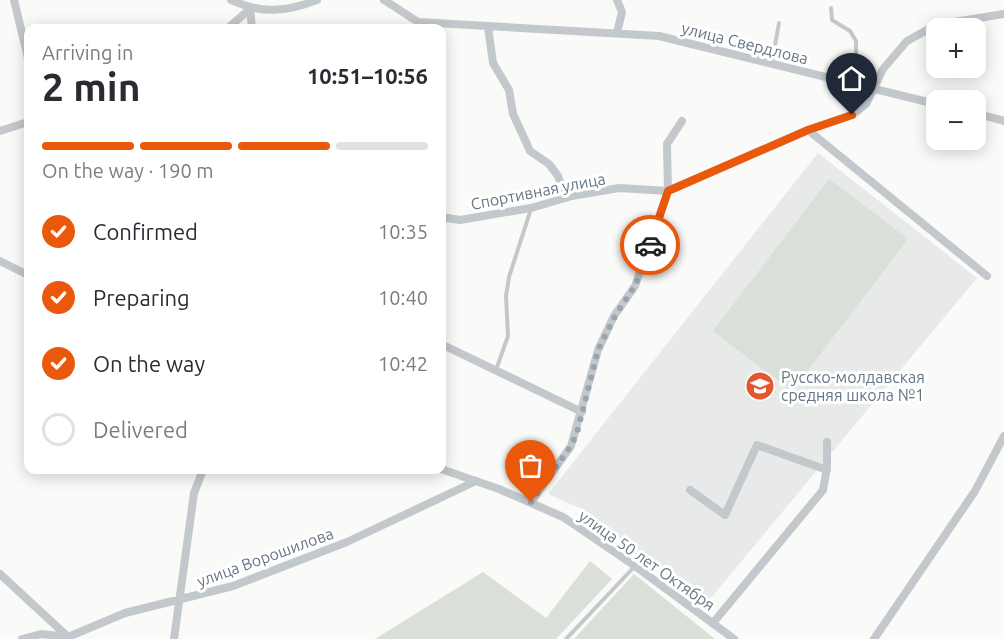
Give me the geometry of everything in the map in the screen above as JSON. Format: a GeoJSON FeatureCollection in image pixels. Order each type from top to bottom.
{"type":"FeatureCollection","features":[{"type":"Feature","properties":{"kind":"street"},"geometry":{"type":"LineString","coordinates":[[14,0],[24,41]]}},
{"type":"Feature","properties":{"kind":"street"},"geometry":{"type":"LineString","coordinates":[[231,0],[250,9],[293,10],[317,0]]}},
{"type":"Feature","properties":{"kind":"street","name":"улица Свердлова"},"geometry":{"type":"LineString","coordinates":[[384,0],[415,24]]}},
{"type":"Feature","properties":{"kind":"street"},"geometry":{"type":"LineString","coordinates":[[617,0],[622,12],[617,33]]}},
{"type":"Feature","properties":{"kind":"street"},"geometry":{"type":"LineString","coordinates":[[233,24],[250,9]]}},
{"type":"Feature","properties":{"kind":"street"},"geometry":{"type":"LineString","coordinates":[[250,9],[252,24]]}},
{"type":"Feature","properties":{"kind":"street","name":"Спортивная улица"},"geometry":{"type":"LineString","coordinates":[[446,218],[460,220],[531,208],[566,198],[619,188],[668,191],[808,130],[852,115],[866,104],[883,69],[907,41],[936,25],[1004,14]]}},
{"type":"Feature","properties":{"kind":"street","name":"улица Свердлова"},"geometry":{"type":"LineString","coordinates":[[446,26],[659,36],[926,102]]}},
{"type":"Feature","properties":{"kind":"street"},"geometry":{"type":"LineString","coordinates":[[488,27],[493,63],[509,90],[513,114],[530,151],[549,164],[558,176],[566,198]]}},
{"type":"Feature","properties":{"kind":"street"},"geometry":{"type":"LineString","coordinates":[[986,116],[1004,121]]}},
{"type":"Feature","properties":{"kind":"street"},"geometry":{"type":"LineString","coordinates":[[531,502],[571,446],[598,350],[615,316],[635,286],[668,191],[668,144],[682,121]]}},
{"type":"Feature","properties":{"kind":"street"},"geometry":{"type":"LineString","coordinates":[[0,131],[24,123]]}},
{"type":"Feature","properties":{"kind":"street"},"geometry":{"type":"LineString","coordinates":[[808,130],[987,276]]}},
{"type":"Feature","properties":{"kind":"street"},"geometry":{"type":"LineString","coordinates":[[0,261],[24,273]]}},
{"type":"Feature","properties":{"kind":"street"},"geometry":{"type":"LineString","coordinates":[[446,346],[582,412]]}},
{"type":"Feature","properties":{"kind":"street"},"geometry":{"type":"LineString","coordinates":[[874,639],[975,491],[1004,436]]}},
{"type":"Feature","properties":{"kind":"street"},"geometry":{"type":"LineString","coordinates":[[713,623],[823,490],[827,470],[827,442]]}},
{"type":"Feature","properties":{"kind":"street"},"geometry":{"type":"LineString","coordinates":[[690,490],[725,515],[757,445],[827,470]]}},
{"type":"Feature","properties":{"kind":"street","name":"улица 50 лет Октября"},"geometry":{"type":"LineString","coordinates":[[446,471],[531,502],[563,517],[734,639]]}},
{"type":"Feature","properties":{"kind":"street"},"geometry":{"type":"LineString","coordinates":[[174,639],[194,493],[201,474]]}},
{"type":"Feature","properties":{"kind":"street","name":"улица Ворошилова"},"geometry":{"type":"LineString","coordinates":[[22,639],[41,634],[69,638],[125,614],[233,586],[347,542],[476,482]]}},
{"type":"Feature","properties":{"kind":"street"},"geometry":{"type":"LineString","coordinates":[[0,574],[69,638]]}},
{"type":"Feature","properties":{"kind":"lane"},"geometry":{"type":"LineString","coordinates":[[831,8],[832,20],[850,31],[856,41],[856,57],[865,78],[863,87]]}},
{"type":"Feature","properties":{"kind":"lane"},"geometry":{"type":"LineString","coordinates":[[772,62],[779,23]]}},
{"type":"Feature","properties":{"kind":"lane"},"geometry":{"type":"LineString","coordinates":[[495,371],[508,336],[506,296],[509,277],[531,208]]}},
{"type":"Feature","properties":{"kind":"lane"},"geometry":{"type":"LineString","coordinates":[[566,639],[634,566]]}},
{"type":"Feature","properties":{"kind":"shaded area","name":"Русско-молдавская средняя школа №1"},"geometry":{"type":"Polygon","coordinates":[[[818,153],[977,278],[705,605],[586,511],[548,494],[818,153]]]}},
{"type":"Feature","properties":{"kind":"shaded area"},"geometry":{"type":"Polygon","coordinates":[[[829,179],[908,239],[792,391],[713,331],[829,179]]]}},
{"type":"Feature","properties":{"kind":"shaded area"},"geometry":{"type":"Polygon","coordinates":[[[590,561],[612,579],[556,639],[375,639],[483,572],[546,618],[590,561]]]}},
{"type":"Feature","properties":{"kind":"shaded area"},"geometry":{"type":"Polygon","coordinates":[[[634,574],[715,639],[574,639],[634,574]]]}},
{"type":"Feature","properties":{"kind":"way so far"},"geometry":{"type":"LineString","coordinates":[[531,502],[571,446],[577,433],[598,350],[615,316],[635,286],[650,245]]}},
{"type":"Feature","properties":{"kind":"place","name":"Русско-молдавская средняя школа №1"},"geometry":{"type":"Point","coordinates":[760,386]}},
{"type":"Feature","properties":{"kind":"route"},"geometry":{"type":"LineString","coordinates":[[650,245],[668,191],[808,130],[852,115]]}}]}
